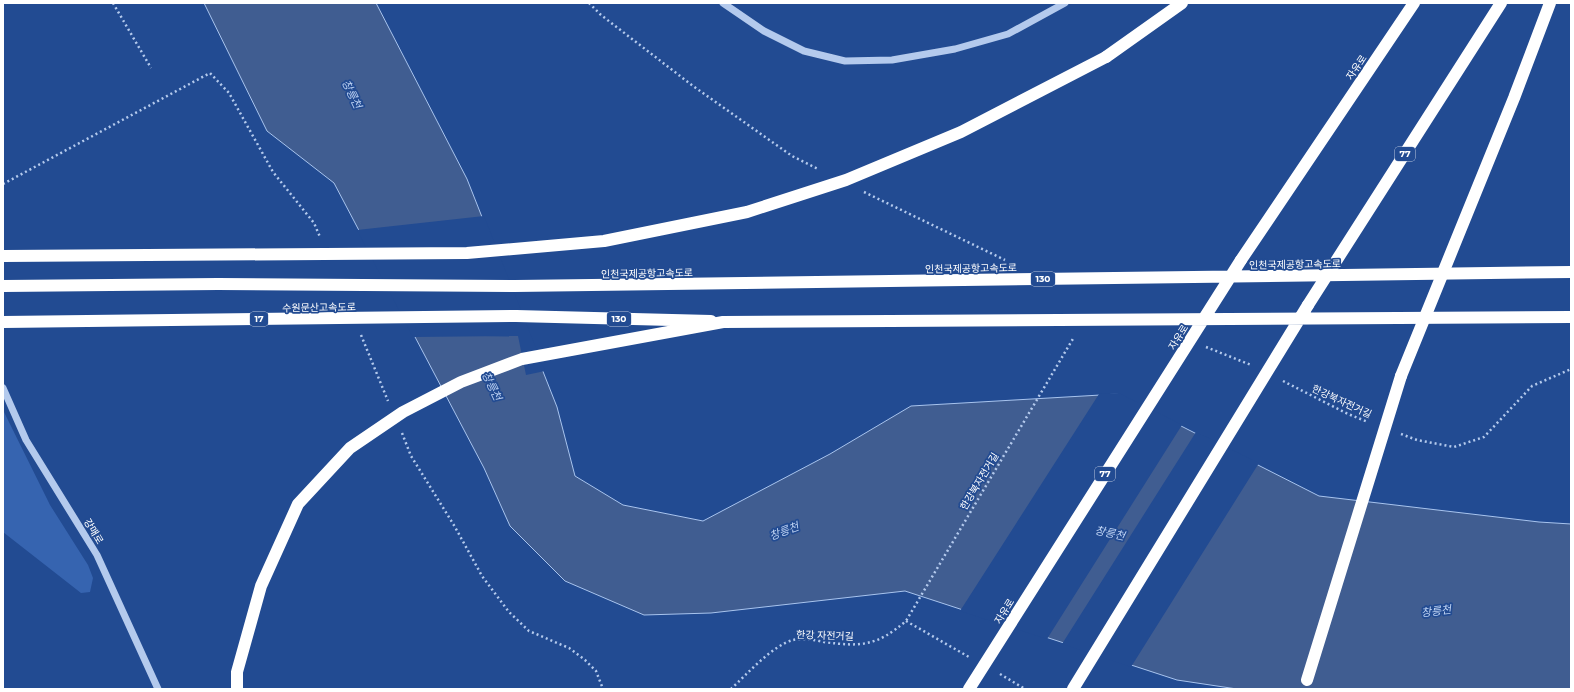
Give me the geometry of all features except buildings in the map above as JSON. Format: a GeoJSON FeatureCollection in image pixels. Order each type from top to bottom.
{"type":"FeatureCollection","features":[{"type":"Feature","properties":{"kind":"highway"},"geometry":{"type":"LineString","coordinates":[[3,256],[467,253],[604,241],[747,212],[846,180],[961,132],[1106,57],[1182,3]]}},
{"type":"Feature","properties":{"kind":"highway","name":"자유로"},"geometry":{"type":"LineString","coordinates":[[969,689],[1241,260],[1414,3]]}},
{"type":"Feature","properties":{"kind":"highway","name":"77"},"geometry":{"type":"LineString","coordinates":[[1073,689],[1308,305],[1501,3]]}},
{"type":"Feature","properties":{"kind":"highway"},"geometry":{"type":"LineString","coordinates":[[1303,689],[1402,376],[1514,98],[1550,3]]}},
{"type":"Feature","properties":{"kind":"highway","name":"인천국제공항고속도로"},"geometry":{"type":"LineString","coordinates":[[3,286],[218,284],[515,286],[1571,272]]}},
{"type":"Feature","properties":{"kind":"highway","name":"130"},"geometry":{"type":"LineString","coordinates":[[516,316],[723,322],[1571,317]]}},
{"type":"Feature","properties":{"kind":"highway","name":"수원문산고속도로"},"geometry":{"type":"LineString","coordinates":[[3,322],[516,316]]}},
{"type":"Feature","properties":{"kind":"highway"},"geometry":{"type":"LineString","coordinates":[[237,689],[238,672],[261,586],[298,504],[350,448],[403,412],[461,382],[522,359],[723,322]]}},
{"type":"Feature","properties":{"kind":"street"},"geometry":{"type":"LineString","coordinates":[[723,3],[764,31],[804,51],[845,61],[892,60],[955,49],[1008,34],[1065,3]]}},
{"type":"Feature","properties":{"kind":"street","name":"강매로"},"geometry":{"type":"LineString","coordinates":[[3,388],[26,440],[97,555],[158,689]]}},
{"type":"Feature","properties":{"kind":"path"},"geometry":{"type":"LineString","coordinates":[[113,3],[151,68]]}},
{"type":"Feature","properties":{"kind":"path"},"geometry":{"type":"LineString","coordinates":[[1205,346],[1256,368]]}},
{"type":"Feature","properties":{"kind":"path","name":"한강북자전거길"},"geometry":{"type":"LineString","coordinates":[[917,602],[1055,369]]}},
{"type":"Feature","properties":{"kind":"path"},"geometry":{"type":"LineString","coordinates":[[1397,432],[1417,440],[1454,447],[1484,437],[1532,386],[1571,369]]}},
{"type":"Feature","properties":{"kind":"path","name":"한강북자전거길"},"geometry":{"type":"LineString","coordinates":[[1277,378],[1348,414],[1369,422]]}},
{"type":"Feature","properties":{"kind":"path","name":"한강 자전거길"},"geometry":{"type":"LineString","coordinates":[[731,689],[771,652],[793,640],[850,645],[868,643],[891,634],[906,621],[917,602]]}},
{"type":"Feature","properties":{"kind":"path"},"geometry":{"type":"LineString","coordinates":[[906,621],[972,659]]}},
{"type":"Feature","properties":{"kind":"path"},"geometry":{"type":"LineString","coordinates":[[999,674],[1025,689]]}},
{"type":"Feature","properties":{"kind":"shaded area"},"geometry":{"type":"Polygon","coordinates":[[[3,410],[50,505],[88,565],[93,578],[90,592],[81,593],[3,532],[3,410]]]}},
{"type":"Feature","properties":{"kind":"water","name":"창릉천"},"geometry":{"type":"Polygon","coordinates":[[[204,3],[376,3],[467,179],[557,407],[575,476],[623,505],[703,521],[830,454],[911,406],[1118,394],[1319,496],[1539,522],[1571,524],[1571,689],[1237,689],[1177,680],[905,591],[711,613],[644,615],[565,581],[510,526],[484,468],[334,183],[267,131],[204,3]]]}},
{"type":"Feature","properties":{"kind":"pier"},"geometry":{"type":"Polygon","coordinates":[[[484,216],[545,371],[526,375],[518,336],[413,337],[357,230],[484,216]]]}},
{"type":"Feature","properties":{"kind":"pier"},"geometry":{"type":"Polygon","coordinates":[[[1119,393],[1182,425],[1047,639],[960,611],[1099,394],[1119,393]]]}},
{"type":"Feature","properties":{"kind":"pier"},"geometry":{"type":"Polygon","coordinates":[[[1196,432],[1259,463],[1131,667],[1062,644],[1196,432]]]}}]}
